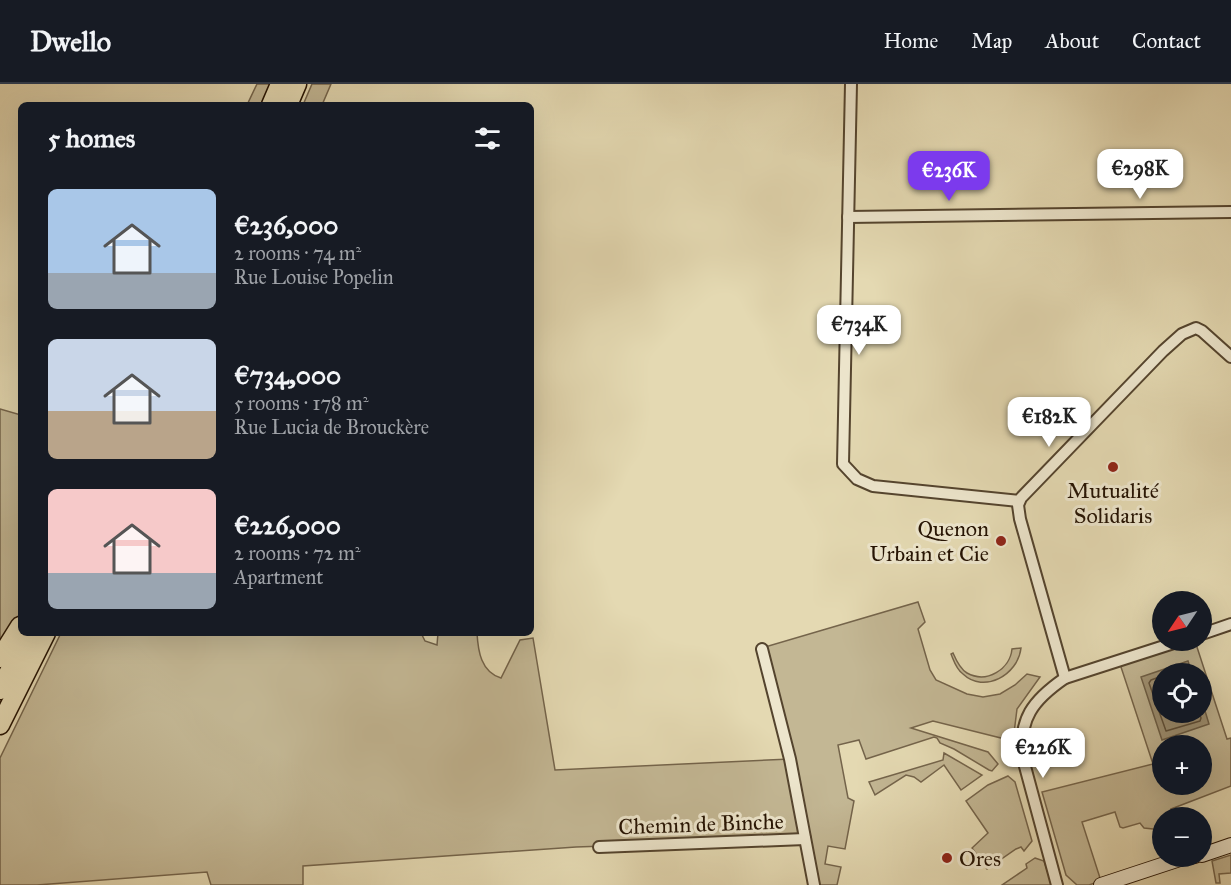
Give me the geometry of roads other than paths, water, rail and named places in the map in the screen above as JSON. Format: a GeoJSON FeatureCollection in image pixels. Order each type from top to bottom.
{"type":"FeatureCollection","features":[{"type":"Feature","properties":{"kind":"highway"},"geometry":{"type":"LineString","coordinates":[[272,102],[280,84]]}},
{"type":"Feature","properties":{"kind":"highway"},"geometry":{"type":"LineString","coordinates":[[289,102],[297,84]]}},
{"type":"Feature","properties":{"kind":"highway"},"geometry":{"type":"LineString","coordinates":[[0,658],[18,629]]}},
{"type":"Feature","properties":{"kind":"highway"},"geometry":{"type":"LineString","coordinates":[[0,690],[27,636]]}},
{"type":"Feature","properties":{"kind":"highway"},"geometry":{"type":"LineString","coordinates":[[0,725],[44,636]]}},
{"type":"Feature","properties":{"kind":"main road"},"geometry":{"type":"LineString","coordinates":[[1212,852],[1231,845]]}},
{"type":"Feature","properties":{"kind":"main road"},"geometry":{"type":"LineString","coordinates":[[1101,885],[1122,883],[1161,867]]}},
{"type":"Feature","properties":{"kind":"street"},"geometry":{"type":"LineString","coordinates":[[851,84],[843,464],[857,479],[873,486],[1019,501]]}},
{"type":"Feature","properties":{"kind":"street"},"geometry":{"type":"LineString","coordinates":[[848,217],[1231,212]]}},
{"type":"Feature","properties":{"kind":"street"},"geometry":{"type":"LineString","coordinates":[[1065,678],[1020,519],[1019,501],[1182,334],[1196,328],[1231,357]]}},
{"type":"Feature","properties":{"kind":"street"},"geometry":{"type":"LineString","coordinates":[[1212,631],[1231,624]]}},
{"type":"Feature","properties":{"kind":"street","name":"Chemin de Binche"},"geometry":{"type":"LineString","coordinates":[[762,649],[790,759],[814,885]]}},
{"type":"Feature","properties":{"kind":"street"},"geometry":{"type":"LineString","coordinates":[[1057,885],[1023,759],[1021,743],[1023,724],[1030,710],[1053,686],[1065,678],[1152,650]]}},
{"type":"Feature","properties":{"kind":"street","name":"Chemin de Binche"},"geometry":{"type":"LineString","coordinates":[[599,847],[805,839]]}},
{"type":"Feature","properties":{"kind":"water"},"geometry":{"type":"Polygon","coordinates":[[[1152,673],[1152,710],[1141,677],[1152,673]]]}},
{"type":"Feature","properties":{"kind":"water"},"geometry":{"type":"Polygon","coordinates":[[[1156,723],[1209,724],[1177,735],[1160,735],[1156,723]]]}},
{"type":"Feature","properties":{"kind":"place","name":"Mutualité Solidaris"},"geometry":{"type":"Point","coordinates":[1113,467]}},
{"type":"Feature","properties":{"kind":"place","name":"Quenon Urbain et Cie"},"geometry":{"type":"Point","coordinates":[1001,541]}},
{"type":"Feature","properties":{"kind":"place","name":"Ores"},"geometry":{"type":"Point","coordinates":[947,858]}}]}
